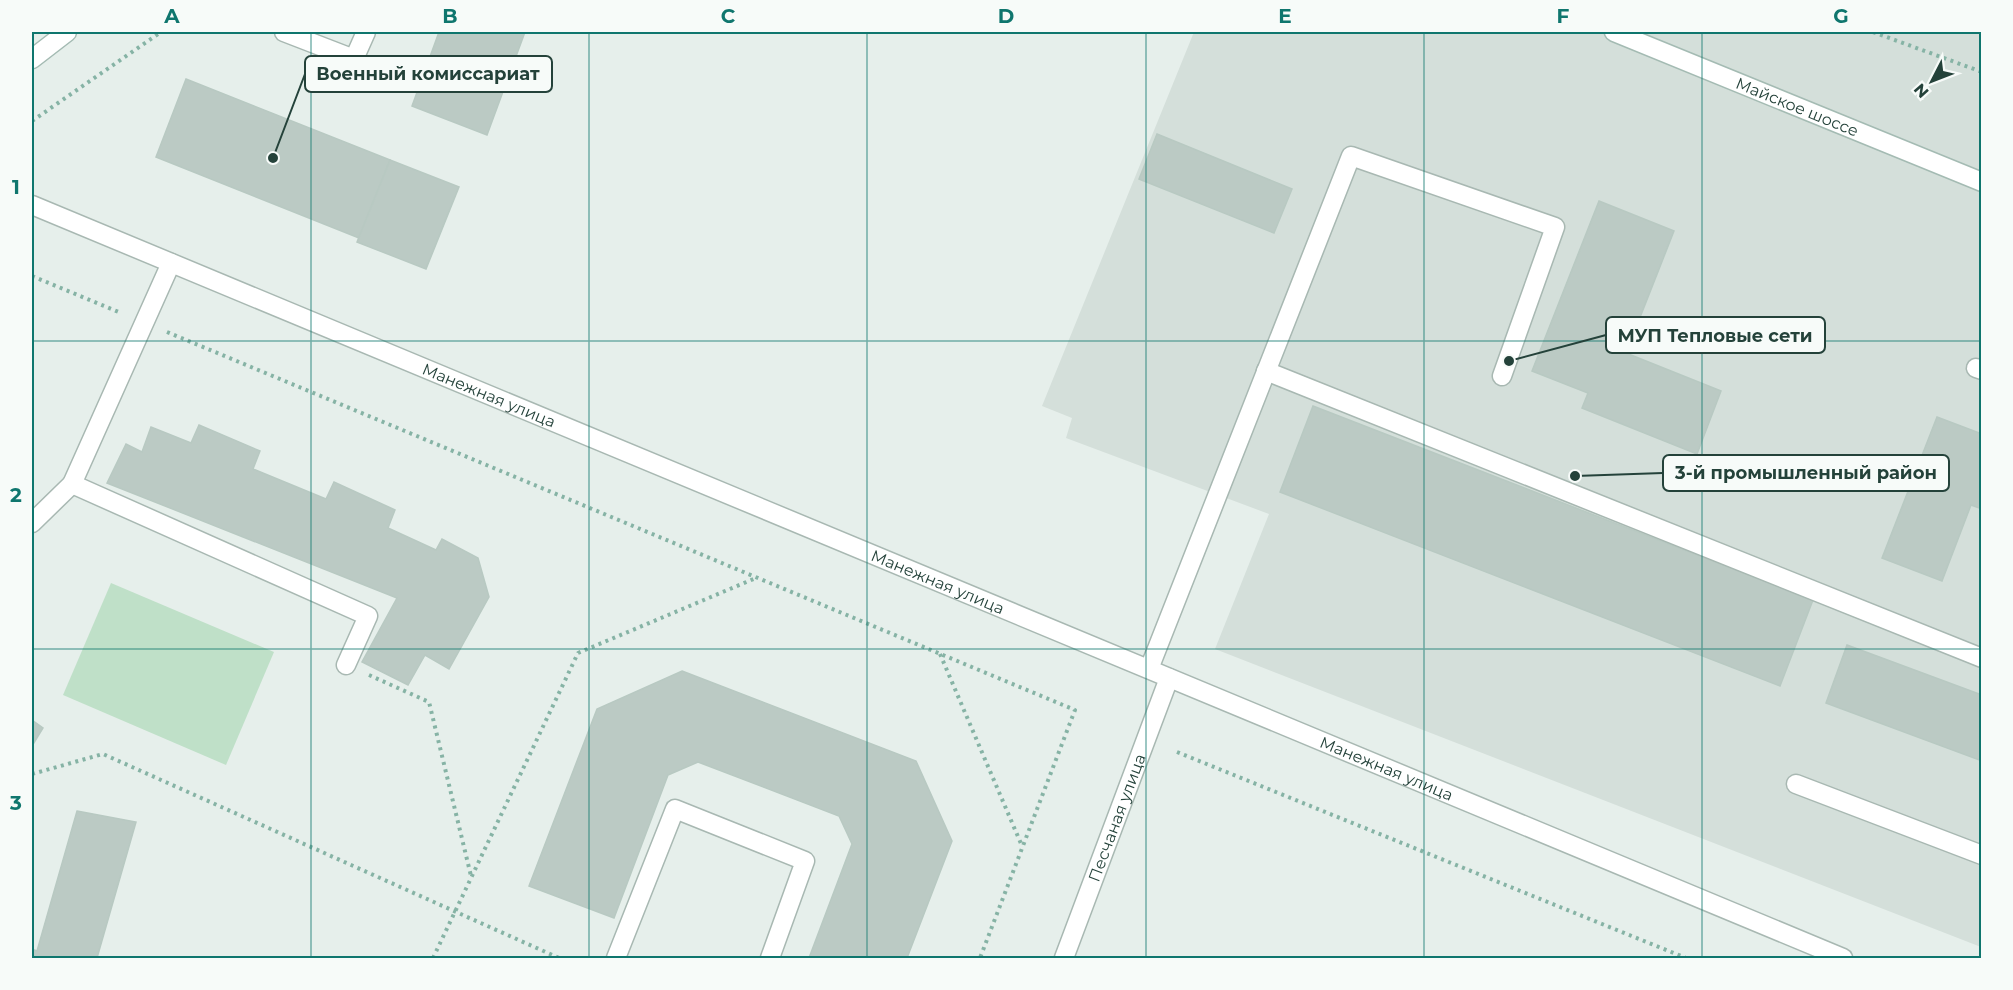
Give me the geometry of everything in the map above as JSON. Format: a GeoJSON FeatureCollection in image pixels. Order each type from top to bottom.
{"type":"FeatureCollection","features":[{"type":"Feature","properties":{"kind":"street"},"geometry":{"type":"LineString","coordinates":[[32,59],[67,32]]}},
{"type":"Feature","properties":{"kind":"street"},"geometry":{"type":"LineString","coordinates":[[284,32],[354,59],[366,32]]}},
{"type":"Feature","properties":{"kind":"street","name":"Майское шоссе"},"geometry":{"type":"LineString","coordinates":[[1614,32],[1982,182]]}},
{"type":"Feature","properties":{"kind":"street"},"geometry":{"type":"LineString","coordinates":[[1149,669],[1351,156],[1555,227],[1502,376]]}},
{"type":"Feature","properties":{"kind":"street","name":"Манежная улица"},"geometry":{"type":"LineString","coordinates":[[32,206],[1843,958]]}},
{"type":"Feature","properties":{"kind":"street"},"geometry":{"type":"LineString","coordinates":[[32,523],[72,484],[171,263]]}},
{"type":"Feature","properties":{"kind":"street"},"geometry":{"type":"LineString","coordinates":[[1266,371],[1982,658]]}},
{"type":"Feature","properties":{"kind":"street"},"geometry":{"type":"LineString","coordinates":[[72,484],[368,616],[346,665]]}},
{"type":"Feature","properties":{"kind":"street","name":"Песчаная улица"},"geometry":{"type":"LineString","coordinates":[[1064,958],[1169,678]]}},
{"type":"Feature","properties":{"kind":"street"},"geometry":{"type":"LineString","coordinates":[[1796,784],[1982,855]]}},
{"type":"Feature","properties":{"kind":"street"},"geometry":{"type":"LineString","coordinates":[[616,958],[675,809],[805,861],[770,958]]}},
{"type":"Feature","properties":{"kind":"path"},"geometry":{"type":"LineString","coordinates":[[32,121],[161,32]]}},
{"type":"Feature","properties":{"kind":"path"},"geometry":{"type":"LineString","coordinates":[[1873,32],[1982,72]]}},
{"type":"Feature","properties":{"kind":"path"},"geometry":{"type":"LineString","coordinates":[[32,276],[1075,710],[980,958]]}},
{"type":"Feature","properties":{"kind":"path"},"geometry":{"type":"LineString","coordinates":[[433,958],[578,654],[756,577]]}},
{"type":"Feature","properties":{"kind":"path"},"geometry":{"type":"LineString","coordinates":[[940,654],[1022,847]]}},
{"type":"Feature","properties":{"kind":"path"},"geometry":{"type":"LineString","coordinates":[[346,665],[429,702],[471,876]]}},
{"type":"Feature","properties":{"kind":"path"},"geometry":{"type":"LineString","coordinates":[[1177,752],[1686,958]]}},
{"type":"Feature","properties":{"kind":"path"},"geometry":{"type":"LineString","coordinates":[[32,774],[103,754],[559,958]]}},
{"type":"Feature","properties":{"kind":"shaded area"},"geometry":{"type":"Polygon","coordinates":[[[1194,32],[1981,32],[1981,947],[1215,649],[1269,514],[1066,438],[1072,418],[1042,406],[1194,32]]]}},
{"type":"Feature","properties":{"kind":"green space"},"geometry":{"type":"Polygon","coordinates":[[[111,583],[274,652],[226,765],[63,695],[111,583]]]}},
{"type":"Feature","properties":{"kind":"building"},"geometry":{"type":"Polygon","coordinates":[[[439,32],[525,32],[487,135],[412,106],[439,32]]]}},
{"type":"Feature","properties":{"kind":"building"},"geometry":{"type":"Polygon","coordinates":[[[186,79],[390,160],[359,238],[156,157],[186,79]]]}},
{"type":"Feature","properties":{"kind":"building"},"geometry":{"type":"Polygon","coordinates":[[[1157,134],[1292,189],[1274,233],[1139,179],[1157,134]]]}},
{"type":"Feature","properties":{"kind":"building"},"geometry":{"type":"Polygon","coordinates":[[[390,160],[459,187],[426,269],[357,242],[390,160]]]}},
{"type":"Feature","properties":{"kind":"building"},"geometry":{"type":"Polygon","coordinates":[[[1599,201],[1674,231],[1626,353],[1721,391],[1697,454],[1582,408],[1588,393],[1532,371],[1599,201]]]}},
{"type":"Feature","properties":{"kind":"building"},"geometry":{"type":"Polygon","coordinates":[[[1313,406],[1813,600],[1780,686],[1280,492],[1313,406]]]}},
{"type":"Feature","properties":{"kind":"building"},"geometry":{"type":"Polygon","coordinates":[[[1937,417],[1982,434],[1982,509],[1971,505],[1942,581],[1882,558],[1937,417]]]}},
{"type":"Feature","properties":{"kind":"building"},"geometry":{"type":"Polygon","coordinates":[[[199,425],[260,451],[253,469],[326,499],[334,482],[395,510],[388,528],[436,550],[442,539],[478,558],[489,597],[449,669],[425,655],[408,685],[362,662],[397,598],[107,483],[126,444],[142,452],[151,427],[191,443],[199,425]]]}},
{"type":"Feature","properties":{"kind":"building"},"geometry":{"type":"Polygon","coordinates":[[[1847,645],[1982,695],[1982,761],[1826,703],[1847,645]]]}},
{"type":"Feature","properties":{"kind":"building"},"geometry":{"type":"Polygon","coordinates":[[[682,671],[916,761],[952,841],[907,958],[809,958],[852,844],[839,816],[698,762],[668,775],[614,918],[529,886],[597,709],[682,671]]]}},
{"type":"Feature","properties":{"kind":"building"},"geometry":{"type":"Polygon","coordinates":[[[32,720],[43,728],[32,746],[32,720]]]}},
{"type":"Feature","properties":{"kind":"building"},"geometry":{"type":"Polygon","coordinates":[[[77,811],[136,822],[97,958],[32,958],[32,949],[37,951],[77,811]]]}},
{"type":"Feature","properties":{"kind":"place","name":"Военный комиссариат"},"geometry":{"type":"Point","coordinates":[273,158]}},
{"type":"Feature","properties":{"kind":"place","name":"МУП Тепловые сети"},"geometry":{"type":"Point","coordinates":[1509,361]}},
{"type":"Feature","properties":{"kind":"place","name":"3-й промышленный район"},"geometry":{"type":"Point","coordinates":[1575,476]}}]}
